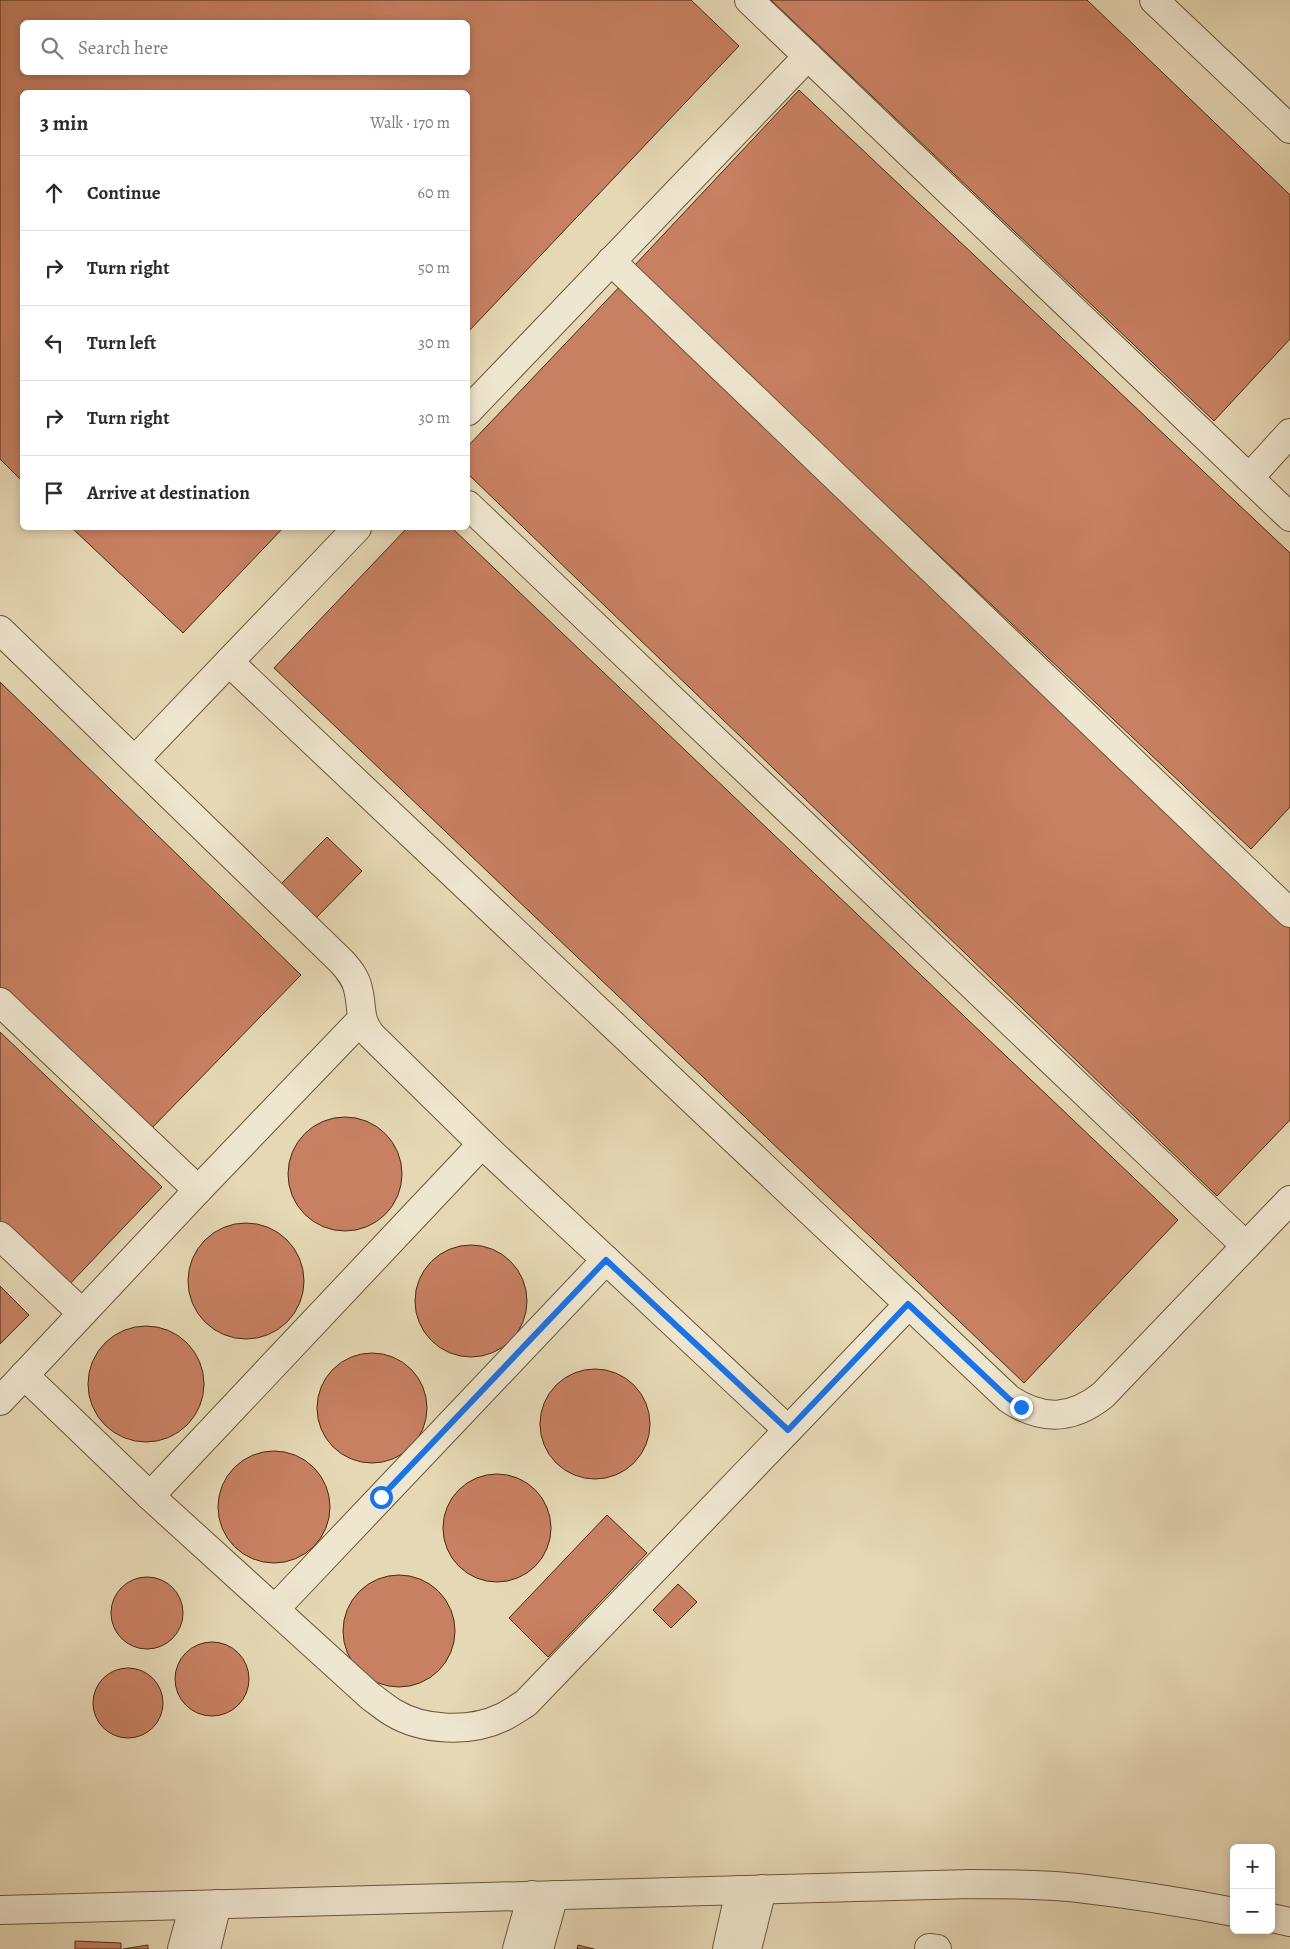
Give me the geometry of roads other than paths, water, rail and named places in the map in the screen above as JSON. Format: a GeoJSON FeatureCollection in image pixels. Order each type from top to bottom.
{"type":"FeatureCollection","features":[{"type":"Feature","properties":{"kind":"lane"},"geometry":{"type":"LineString","coordinates":[[749,0],[1290,517]]}},
{"type":"Feature","properties":{"kind":"lane"},"geometry":{"type":"LineString","coordinates":[[1154,0],[1290,130]]}},
{"type":"Feature","properties":{"kind":"lane"},"geometry":{"type":"LineString","coordinates":[[470,409],[808,56]]}},
{"type":"Feature","properties":{"kind":"lane"},"geometry":{"type":"LineString","coordinates":[[611,260],[1290,912]]}},
{"type":"Feature","properties":{"kind":"lane"},"geometry":{"type":"LineString","coordinates":[[1249,478],[1290,432]]}},
{"type":"Feature","properties":{"kind":"lane"},"geometry":{"type":"LineString","coordinates":[[470,506],[1246,1246]]}},
{"type":"Feature","properties":{"kind":"lane"},"geometry":{"type":"LineString","coordinates":[[135,760],[355,530]]}},
{"type":"Feature","properties":{"kind":"lane"},"geometry":{"type":"LineString","coordinates":[[0,630],[342,962],[354,977],[358,989],[362,1019],[371,1035],[482,1144],[788,1430]]}},
{"type":"Feature","properties":{"kind":"lane"},"geometry":{"type":"LineString","coordinates":[[229,662],[908,1304],[1009,1399],[1021,1407],[1035,1413],[1064,1415],[1092,1404],[1103,1395],[1290,1200]]}},
{"type":"Feature","properties":{"kind":"lane"},"geometry":{"type":"LineString","coordinates":[[0,1002],[198,1190]]}},
{"type":"Feature","properties":{"kind":"lane"},"geometry":{"type":"LineString","coordinates":[[0,1401],[362,1019]]}},
{"type":"Feature","properties":{"kind":"lane"},"geometry":{"type":"LineString","coordinates":[[150,1496],[482,1144]]}},
{"type":"Feature","properties":{"kind":"lane"},"geometry":{"type":"LineString","coordinates":[[0,1236],[82,1313]]}},
{"type":"Feature","properties":{"kind":"lane"},"geometry":{"type":"LineString","coordinates":[[275,1609],[606,1260]]}},
{"type":"Feature","properties":{"kind":"lane"},"geometry":{"type":"LineString","coordinates":[[24,1374],[150,1496],[370,1696],[393,1712],[419,1723],[447,1728],[475,1726],[501,1718],[526,1704],[908,1304]]}},
{"type":"Feature","properties":{"kind":"lane"},"geometry":{"type":"LineString","coordinates":[[0,1910],[971,1884],[1077,1888],[1130,1894],[1230,1911]]}},
{"type":"Feature","properties":{"kind":"lane"},"geometry":{"type":"LineString","coordinates":[[727,1949],[751,1889]]}},
{"type":"Feature","properties":{"kind":"lane"},"geometry":{"type":"LineString","coordinates":[[747,1949],[751,1889]]}},
{"type":"Feature","properties":{"kind":"lane"},"geometry":{"type":"LineString","coordinates":[[518,1949],[543,1895]]}},
{"type":"Feature","properties":{"kind":"lane"},"geometry":{"type":"LineString","coordinates":[[539,1949],[543,1895]]}},
{"type":"Feature","properties":{"kind":"lane"},"geometry":{"type":"LineString","coordinates":[[182,1949],[205,1904]]}},
{"type":"Feature","properties":{"kind":"lane"},"geometry":{"type":"LineString","coordinates":[[205,1904],[206,1949]]}},
{"type":"Feature","properties":{"kind":"lane"},"geometry":{"type":"LineString","coordinates":[[1275,1919],[1290,1922]]}}]}
